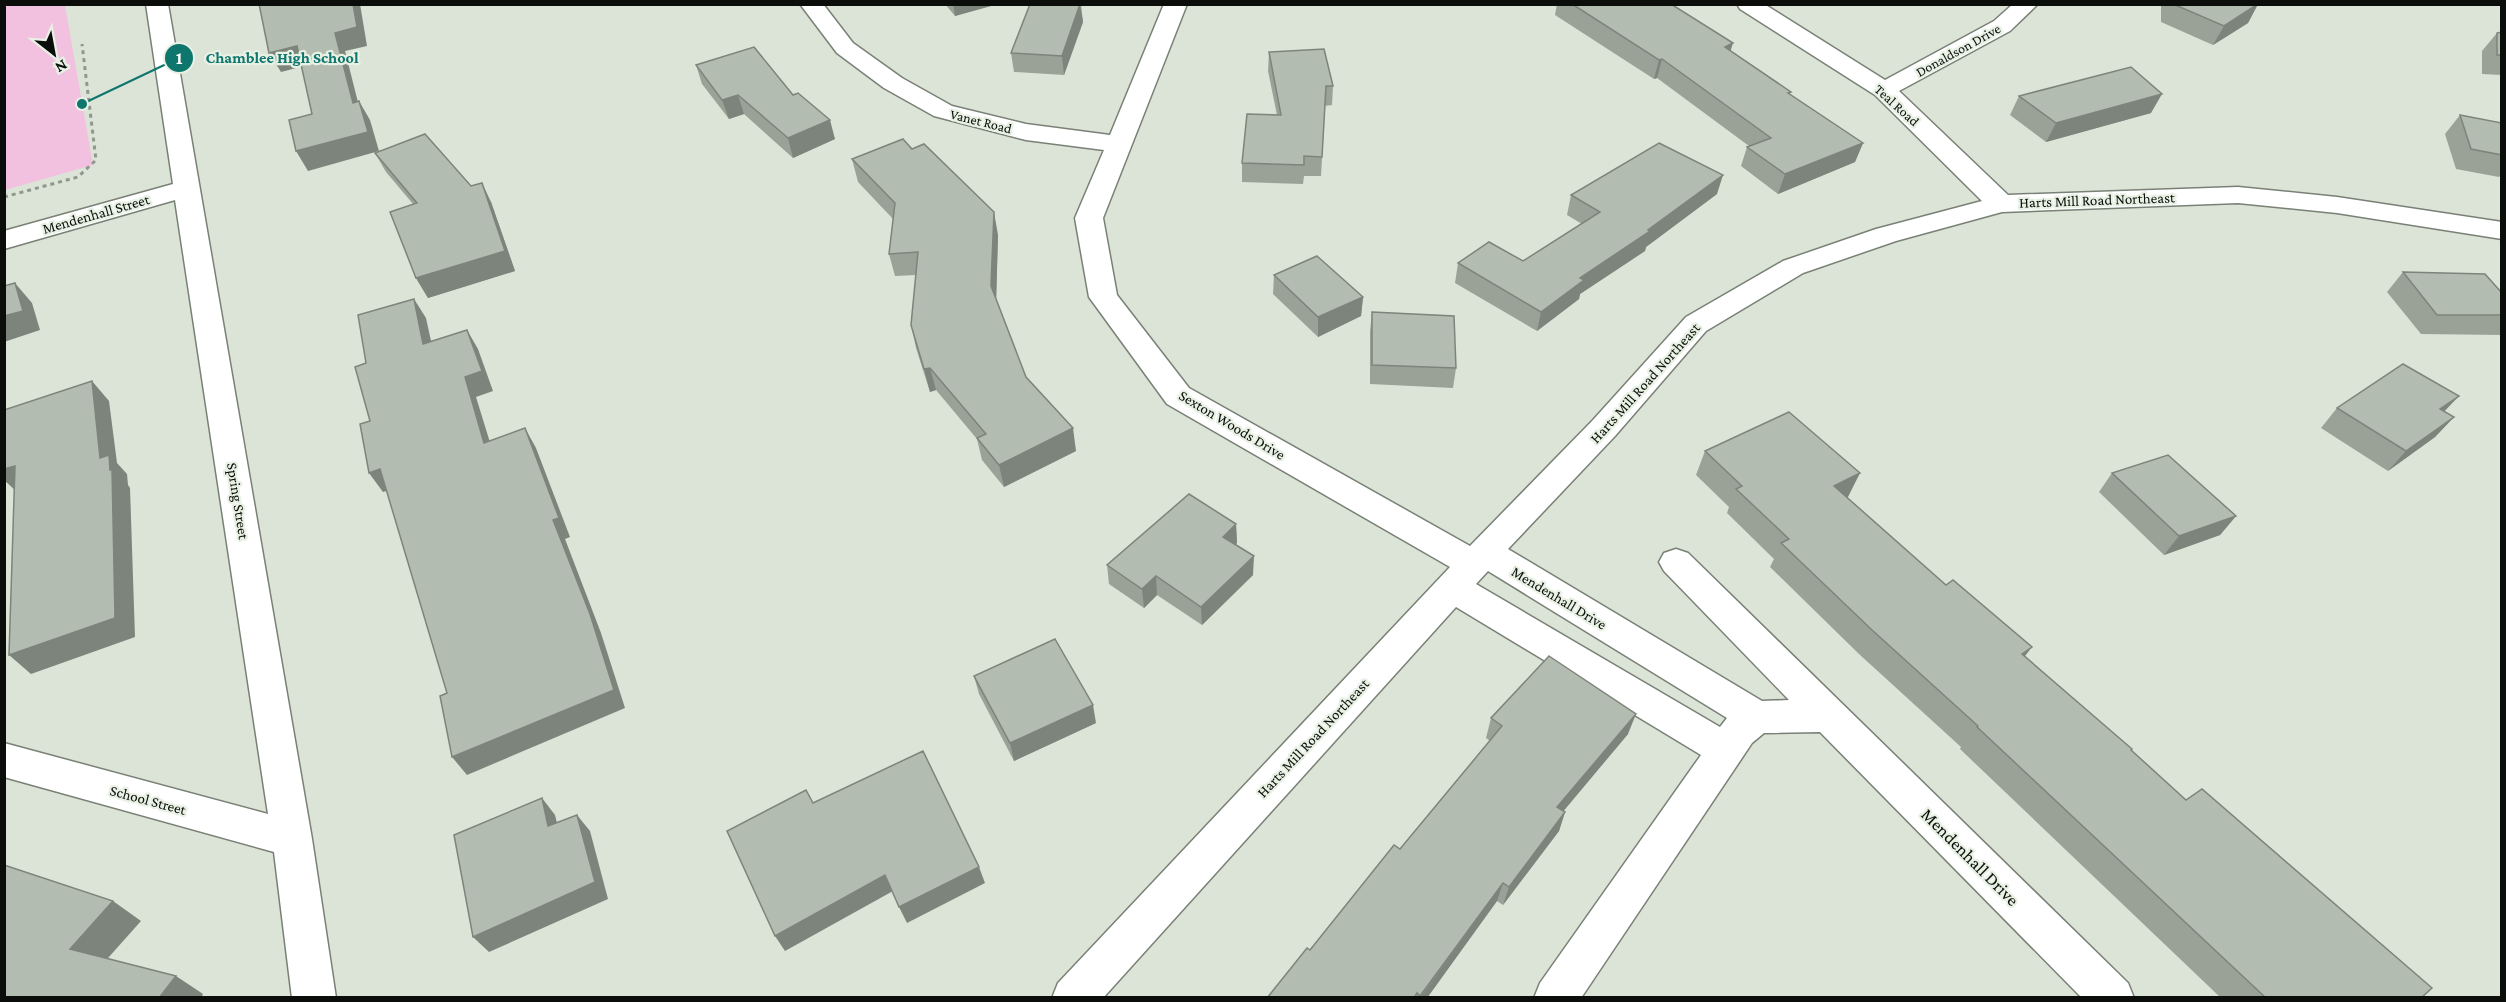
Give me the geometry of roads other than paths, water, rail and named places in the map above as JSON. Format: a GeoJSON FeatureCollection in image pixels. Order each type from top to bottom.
{"type":"FeatureCollection","features":[{"type":"Feature","properties":{"kind":"street","name":"Spring Street"},"geometry":{"type":"LineString","coordinates":[[157,4],[292,839],[315,998]]}},
{"type":"Feature","properties":{"kind":"street","name":"Vanet Road"},"geometry":{"type":"LineString","coordinates":[[811,4],[844,48],[893,83],[943,111],[1026,132],[1118,144]]}},
{"type":"Feature","properties":{"kind":"street","name":"Sexton Woods Drive"},"geometry":{"type":"LineString","coordinates":[[1176,4],[1089,218],[1103,297],[1178,396],[1470,568]]}},
{"type":"Feature","properties":{"kind":"street","name":"Teal Road"},"geometry":{"type":"LineString","coordinates":[[1748,4],[1884,90],[2001,204]]}},
{"type":"Feature","properties":{"kind":"street","name":"Donaldson Drive"},"geometry":{"type":"LineString","coordinates":[[1884,90],[2002,27],[2027,4]]}},
{"type":"Feature","properties":{"kind":"street","name":"Mendenhall Street"},"geometry":{"type":"LineString","coordinates":[[4,240],[188,188]]}},
{"type":"Feature","properties":{"kind":"street","name":"Harts Mill Road Northeast"},"geometry":{"type":"LineString","coordinates":[[1073,998],[1470,568],[1604,428],[1696,324],[1793,267],[1886,235],[2001,204],[2113,198],[2238,195],[2337,205],[2502,231]]}},
{"type":"Feature","properties":{"kind":"street","name":"Mendenhall Drive"},"geometry":{"type":"LineString","coordinates":[[1676,562],[2113,998]]}},
{"type":"Feature","properties":{"kind":"street","name":"Mendenhall Drive"},"geometry":{"type":"LineString","coordinates":[[1470,568],[1757,717]]}},
{"type":"Feature","properties":{"kind":"street"},"geometry":{"type":"LineString","coordinates":[[1470,568],[1726,750]]}},
{"type":"Feature","properties":{"kind":"street"},"geometry":{"type":"LineString","coordinates":[[1555,998],[1739,731],[1757,717],[1828,716]]}},
{"type":"Feature","properties":{"kind":"street","name":"School Street"},"geometry":{"type":"LineString","coordinates":[[4,760],[292,839]]}},
{"type":"Feature","properties":{"kind":"place","name":"Chamblee High School"},"geometry":{"type":"Point","coordinates":[82,104]}}]}
